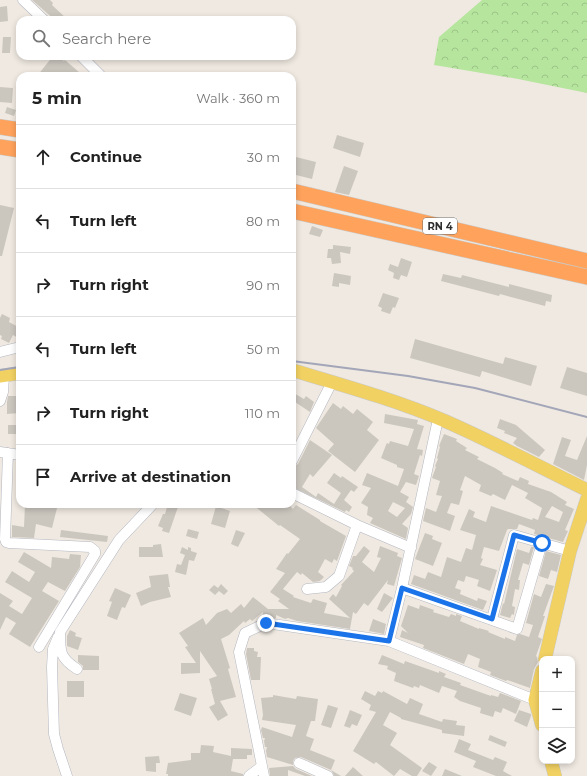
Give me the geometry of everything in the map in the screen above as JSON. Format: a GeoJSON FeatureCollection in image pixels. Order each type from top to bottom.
{"type":"FeatureCollection","features":[{"type":"Feature","properties":{"kind":"highway"},"geometry":{"type":"LineString","coordinates":[[0,127],[16,129]]}},
{"type":"Feature","properties":{"kind":"highway"},"geometry":{"type":"LineString","coordinates":[[0,147],[16,149]]}},
{"type":"Feature","properties":{"kind":"highway","name":"RN 4"},"geometry":{"type":"LineString","coordinates":[[296,192],[587,261]]}},
{"type":"Feature","properties":{"kind":"highway","name":"RN 4"},"geometry":{"type":"LineString","coordinates":[[296,212],[587,277]]}},
{"type":"Feature","properties":{"kind":"main road"},"geometry":{"type":"LineString","coordinates":[[296,371],[332,382],[438,419],[587,490]]}},
{"type":"Feature","properties":{"kind":"main road"},"geometry":{"type":"LineString","coordinates":[[2,376],[16,374]]}},
{"type":"Feature","properties":{"kind":"main road"},"geometry":{"type":"LineString","coordinates":[[546,656],[570,551],[587,499]]}},
{"type":"Feature","properties":{"kind":"main road"},"geometry":{"type":"LineString","coordinates":[[539,683],[535,700],[539,714]]}},
{"type":"Feature","properties":{"kind":"main road"},"geometry":{"type":"LineString","coordinates":[[552,764],[555,776]]}},
{"type":"Feature","properties":{"kind":"street"},"geometry":{"type":"LineString","coordinates":[[23,0],[40,16]]}},
{"type":"Feature","properties":{"kind":"street"},"geometry":{"type":"LineString","coordinates":[[85,60],[97,72]]}},
{"type":"Feature","properties":{"kind":"street"},"geometry":{"type":"LineString","coordinates":[[0,352],[16,348]]}},
{"type":"Feature","properties":{"kind":"street"},"geometry":{"type":"LineString","coordinates":[[0,401],[3,392],[2,376]]}},
{"type":"Feature","properties":{"kind":"street"},"geometry":{"type":"LineString","coordinates":[[296,453],[332,382]]}},
{"type":"Feature","properties":{"kind":"street"},"geometry":{"type":"LineString","coordinates":[[389,641],[411,548],[438,419]]}},
{"type":"Feature","properties":{"kind":"street"},"geometry":{"type":"LineString","coordinates":[[16,454],[4,452],[6,542],[90,547],[95,552],[39,647]]}},
{"type":"Feature","properties":{"kind":"street"},"geometry":{"type":"LineString","coordinates":[[296,495],[357,525],[411,548]]}},
{"type":"Feature","properties":{"kind":"street"},"geometry":{"type":"LineString","coordinates":[[67,776],[54,734],[52,667],[53,649],[60,632],[119,540],[149,508]]}},
{"type":"Feature","properties":{"kind":"street"},"geometry":{"type":"LineString","coordinates":[[307,589],[326,587],[339,576],[357,525]]}},
{"type":"Feature","properties":{"kind":"street"},"geometry":{"type":"LineString","coordinates":[[492,619],[514,535],[570,551]]}},
{"type":"Feature","properties":{"kind":"street"},"geometry":{"type":"LineString","coordinates":[[402,588],[517,629],[542,543]]}},
{"type":"Feature","properties":{"kind":"street"},"geometry":{"type":"LineString","coordinates":[[249,776],[263,771],[239,652],[244,633],[266,623],[389,641],[535,700]]}},
{"type":"Feature","properties":{"kind":"street"},"geometry":{"type":"LineString","coordinates":[[60,632],[60,648],[63,658],[77,670]]}},
{"type":"Feature","properties":{"kind":"street"},"geometry":{"type":"LineString","coordinates":[[299,763],[328,776]]}},
{"type":"Feature","properties":{"kind":"green space"},"geometry":{"type":"Polygon","coordinates":[[[482,0],[587,0],[587,93],[518,79],[434,65],[439,37],[482,0]]]}},
{"type":"Feature","properties":{"kind":"building"},"geometry":{"type":"Polygon","coordinates":[[[32,0],[50,0],[53,3],[52,5],[64,16],[50,16],[32,0]]]}},
{"type":"Feature","properties":{"kind":"building"},"geometry":{"type":"Polygon","coordinates":[[[7,6],[8,21],[0,22],[0,7],[7,6]]]}},
{"type":"Feature","properties":{"kind":"building"},"geometry":{"type":"Polygon","coordinates":[[[3,37],[11,37],[10,53],[2,53],[3,37]]]}},
{"type":"Feature","properties":{"kind":"building"},"geometry":{"type":"Polygon","coordinates":[[[50,60],[65,60],[79,72],[40,72],[50,60]]]}},
{"type":"Feature","properties":{"kind":"building"},"geometry":{"type":"Polygon","coordinates":[[[0,87],[13,88],[12,103],[0,102],[0,87]]]}},
{"type":"Feature","properties":{"kind":"building"},"geometry":{"type":"Polygon","coordinates":[[[7,107],[16,110],[14,116],[5,113],[7,107]]]}},
{"type":"Feature","properties":{"kind":"building"},"geometry":{"type":"Polygon","coordinates":[[[337,135],[364,143],[360,157],[333,148],[337,135]]]}},
{"type":"Feature","properties":{"kind":"building"},"geometry":{"type":"Polygon","coordinates":[[[296,157],[316,162],[312,179],[296,175],[296,157]]]}},
{"type":"Feature","properties":{"kind":"building"},"geometry":{"type":"Polygon","coordinates":[[[344,166],[358,171],[349,195],[335,192],[344,166]]]}},
{"type":"Feature","properties":{"kind":"building"},"geometry":{"type":"Polygon","coordinates":[[[0,205],[14,208],[2,256],[0,256],[0,205]]]}},
{"type":"Feature","properties":{"kind":"building"},"geometry":{"type":"Polygon","coordinates":[[[312,226],[323,230],[320,237],[309,234],[312,226]]]}},
{"type":"Feature","properties":{"kind":"building"},"geometry":{"type":"Polygon","coordinates":[[[333,245],[351,247],[350,254],[340,252],[341,263],[332,264],[331,258],[327,258],[328,249],[333,249],[333,245]]]}},
{"type":"Feature","properties":{"kind":"building"},"geometry":{"type":"Polygon","coordinates":[[[401,258],[412,262],[407,277],[401,275],[399,280],[393,278],[394,273],[388,270],[390,264],[398,267],[401,258]]]}},
{"type":"Feature","properties":{"kind":"building"},"geometry":{"type":"Polygon","coordinates":[[[334,273],[351,276],[350,285],[339,283],[339,287],[332,286],[334,273]]]}},
{"type":"Feature","properties":{"kind":"building"},"geometry":{"type":"Polygon","coordinates":[[[443,274],[461,278],[462,275],[509,287],[509,284],[552,295],[551,302],[546,301],[545,306],[441,281],[443,274]]]}},
{"type":"Feature","properties":{"kind":"building"},"geometry":{"type":"Polygon","coordinates":[[[383,293],[399,298],[395,308],[393,307],[390,314],[381,311],[382,308],[378,306],[383,293]]]}},
{"type":"Feature","properties":{"kind":"building"},"geometry":{"type":"Polygon","coordinates":[[[2,314],[10,318],[9,322],[16,326],[16,337],[13,335],[9,343],[1,339],[0,318],[2,314]]]}},
{"type":"Feature","properties":{"kind":"building"},"geometry":{"type":"Polygon","coordinates":[[[415,339],[503,364],[505,357],[537,366],[531,386],[482,371],[480,377],[410,358],[415,339]]]}},
{"type":"Feature","properties":{"kind":"building"},"geometry":{"type":"Polygon","coordinates":[[[567,367],[587,373],[587,396],[560,388],[567,367]]]}},
{"type":"Feature","properties":{"kind":"building"},"geometry":{"type":"Polygon","coordinates":[[[296,394],[304,399],[306,396],[314,402],[310,412],[296,403],[296,394]]]}},
{"type":"Feature","properties":{"kind":"building"},"geometry":{"type":"Polygon","coordinates":[[[8,396],[16,396],[16,413],[7,414],[8,396]]]}},
{"type":"Feature","properties":{"kind":"building"},"geometry":{"type":"Polygon","coordinates":[[[333,403],[341,409],[343,406],[353,414],[357,409],[373,422],[367,430],[379,440],[355,472],[328,451],[334,444],[316,428],[333,403]]]}},
{"type":"Feature","properties":{"kind":"building"},"geometry":{"type":"Polygon","coordinates":[[[385,414],[418,420],[417,424],[424,426],[417,449],[423,450],[414,474],[419,476],[416,485],[406,482],[400,492],[409,497],[406,502],[413,507],[411,514],[402,524],[408,528],[406,539],[370,523],[373,518],[367,515],[368,507],[361,503],[371,488],[362,485],[367,473],[398,486],[404,469],[397,467],[397,465],[381,458],[387,443],[389,444],[390,441],[408,446],[414,429],[384,423],[385,414]],[[393,502],[388,511],[397,517],[405,508],[393,502]]]}},
{"type":"Feature","properties":{"kind":"building"},"geometry":{"type":"Polygon","coordinates":[[[500,419],[516,425],[545,450],[539,457],[517,446],[513,443],[517,438],[504,433],[505,431],[497,428],[500,419]]]}},
{"type":"Feature","properties":{"kind":"building"},"geometry":{"type":"Polygon","coordinates":[[[8,425],[16,425],[16,434],[8,434],[8,425]]]}},
{"type":"Feature","properties":{"kind":"building"},"geometry":{"type":"Polygon","coordinates":[[[444,434],[457,439],[456,441],[467,448],[465,450],[479,457],[477,459],[495,468],[503,473],[502,474],[518,481],[520,477],[529,481],[528,484],[551,492],[567,502],[565,505],[574,509],[565,530],[568,531],[563,542],[534,534],[535,530],[519,524],[517,529],[507,530],[499,551],[484,547],[481,558],[483,559],[480,565],[497,570],[490,591],[477,586],[479,580],[466,576],[464,582],[458,580],[455,588],[461,590],[460,594],[477,601],[478,598],[487,601],[483,610],[411,584],[414,575],[425,579],[428,572],[441,577],[447,557],[461,562],[466,548],[472,550],[476,535],[460,530],[469,509],[475,512],[473,517],[486,522],[491,506],[532,520],[533,518],[538,520],[542,508],[525,498],[528,493],[512,485],[505,500],[493,494],[491,496],[479,491],[481,485],[465,476],[460,490],[463,491],[459,505],[451,503],[447,513],[455,516],[450,531],[423,521],[426,508],[436,512],[442,496],[436,495],[440,481],[432,478],[438,459],[439,446],[444,434]],[[552,506],[545,517],[559,522],[563,512],[552,506]]]}},
{"type":"Feature","properties":{"kind":"building"},"geometry":{"type":"Polygon","coordinates":[[[587,436],[587,465],[584,480],[553,464],[562,437],[571,440],[565,456],[577,460],[587,436]]]}},
{"type":"Feature","properties":{"kind":"building"},"geometry":{"type":"Polygon","coordinates":[[[310,440],[332,455],[313,477],[310,474],[302,487],[316,497],[318,493],[334,504],[341,493],[327,483],[334,473],[341,478],[342,476],[358,487],[354,492],[351,490],[344,500],[352,507],[349,512],[346,510],[345,512],[296,489],[296,465],[298,464],[310,440]]]}},
{"type":"Feature","properties":{"kind":"building"},"geometry":{"type":"Polygon","coordinates":[[[296,505],[346,536],[337,561],[334,559],[332,563],[325,559],[318,572],[324,577],[320,581],[313,582],[302,573],[301,575],[297,572],[283,589],[294,596],[293,597],[311,603],[313,599],[327,603],[324,613],[350,618],[329,599],[333,594],[336,597],[342,586],[341,585],[354,571],[352,569],[353,568],[349,566],[353,556],[356,556],[364,546],[370,551],[362,562],[374,572],[381,558],[377,557],[380,546],[398,553],[397,556],[402,558],[394,586],[387,584],[388,580],[368,606],[364,603],[356,614],[353,612],[350,629],[297,621],[288,618],[285,619],[276,615],[276,618],[262,618],[263,612],[252,621],[250,619],[245,623],[244,621],[229,635],[221,639],[230,668],[228,669],[236,697],[220,701],[228,715],[218,721],[209,707],[215,704],[209,679],[217,676],[200,651],[200,673],[181,674],[181,663],[196,663],[185,647],[188,646],[179,633],[203,618],[206,625],[217,613],[227,609],[231,613],[241,604],[244,608],[253,597],[268,609],[289,609],[278,601],[280,599],[270,592],[285,573],[276,569],[287,553],[288,554],[300,539],[280,525],[279,526],[257,508],[293,509],[296,508],[296,505]]]}},
{"type":"Feature","properties":{"kind":"building"},"geometry":{"type":"Polygon","coordinates":[[[25,508],[57,508],[52,528],[36,524],[34,538],[12,537],[12,525],[24,527],[25,508]]]}},
{"type":"Feature","properties":{"kind":"building"},"geometry":{"type":"Polygon","coordinates":[[[167,508],[178,508],[169,533],[162,531],[163,528],[158,526],[163,514],[165,514],[167,508]]]}},
{"type":"Feature","properties":{"kind":"building"},"geometry":{"type":"Polygon","coordinates":[[[215,508],[222,508],[230,511],[225,528],[211,524],[215,508]]]}},
{"type":"Feature","properties":{"kind":"building"},"geometry":{"type":"Polygon","coordinates":[[[188,529],[199,532],[197,539],[186,536],[188,529]]]}},
{"type":"Feature","properties":{"kind":"building"},"geometry":{"type":"Polygon","coordinates":[[[61,530],[108,536],[107,542],[60,537],[61,530]]]}},
{"type":"Feature","properties":{"kind":"building"},"geometry":{"type":"Polygon","coordinates":[[[236,530],[245,533],[238,547],[231,544],[236,530]]]}},
{"type":"Feature","properties":{"kind":"building"},"geometry":{"type":"Polygon","coordinates":[[[425,533],[433,536],[432,539],[442,543],[433,566],[415,559],[425,533]]]}},
{"type":"Feature","properties":{"kind":"building"},"geometry":{"type":"Polygon","coordinates":[[[161,544],[163,557],[139,557],[139,547],[153,547],[153,545],[161,544]]]}},
{"type":"Feature","properties":{"kind":"building"},"geometry":{"type":"Polygon","coordinates":[[[182,547],[188,550],[188,547],[191,548],[191,551],[197,553],[194,561],[189,560],[186,575],[175,572],[177,564],[181,565],[185,555],[180,553],[182,547]]]}},
{"type":"Feature","properties":{"kind":"building"},"geometry":{"type":"Polygon","coordinates":[[[531,547],[534,547],[529,565],[523,563],[518,580],[520,580],[519,590],[515,589],[512,606],[515,607],[514,615],[512,614],[510,618],[500,615],[517,549],[529,553],[531,547]]]}},
{"type":"Feature","properties":{"kind":"building"},"geometry":{"type":"Polygon","coordinates":[[[546,551],[561,555],[557,572],[551,570],[548,579],[539,576],[546,551]]]}},
{"type":"Feature","properties":{"kind":"building"},"geometry":{"type":"Polygon","coordinates":[[[24,552],[51,568],[52,557],[69,559],[70,554],[81,555],[80,567],[65,591],[48,582],[42,591],[59,601],[30,647],[9,634],[16,623],[6,617],[0,630],[0,593],[13,601],[9,606],[22,614],[32,598],[5,582],[12,571],[29,582],[35,572],[18,562],[24,552]]]}},
{"type":"Feature","properties":{"kind":"building"},"geometry":{"type":"Polygon","coordinates":[[[168,574],[170,587],[168,587],[171,597],[150,602],[141,606],[136,593],[151,587],[149,576],[168,574]]]}},
{"type":"Feature","properties":{"kind":"building"},"geometry":{"type":"Polygon","coordinates":[[[221,584],[228,591],[224,595],[219,591],[215,595],[209,590],[214,585],[218,588],[221,584]]]}},
{"type":"Feature","properties":{"kind":"building"},"geometry":{"type":"Polygon","coordinates":[[[546,584],[554,586],[543,616],[545,616],[538,637],[542,639],[536,656],[538,662],[534,669],[530,688],[490,675],[491,672],[478,667],[480,659],[468,654],[464,664],[423,648],[424,645],[400,637],[402,630],[408,633],[401,626],[408,605],[419,609],[420,605],[434,610],[433,612],[449,617],[451,614],[462,616],[460,621],[479,629],[489,631],[488,632],[505,639],[505,637],[515,641],[517,635],[520,634],[529,637],[533,625],[526,623],[534,594],[541,597],[546,584]]]}},
{"type":"Feature","properties":{"kind":"building"},"geometry":{"type":"Polygon","coordinates":[[[115,588],[131,595],[125,608],[122,607],[117,620],[107,616],[112,602],[109,601],[115,588]]]}},
{"type":"Feature","properties":{"kind":"building"},"geometry":{"type":"Polygon","coordinates":[[[384,593],[393,598],[382,612],[377,609],[384,593]]]}},
{"type":"Feature","properties":{"kind":"building"},"geometry":{"type":"Polygon","coordinates":[[[373,619],[386,624],[384,634],[369,631],[373,619]]]}},
{"type":"Feature","properties":{"kind":"building"},"geometry":{"type":"Polygon","coordinates":[[[70,630],[76,633],[75,636],[82,638],[78,650],[67,646],[67,636],[70,630]]]}},
{"type":"Feature","properties":{"kind":"building"},"geometry":{"type":"Polygon","coordinates":[[[247,648],[254,648],[254,651],[258,652],[257,657],[261,657],[260,680],[251,680],[246,654],[247,648]]]}},
{"type":"Feature","properties":{"kind":"building"},"geometry":{"type":"Polygon","coordinates":[[[78,655],[99,656],[99,670],[83,670],[83,666],[78,662],[78,655]]]}},
{"type":"Feature","properties":{"kind":"building"},"geometry":{"type":"Polygon","coordinates":[[[382,655],[404,664],[405,661],[439,673],[439,671],[446,674],[444,677],[461,683],[460,685],[491,696],[498,697],[500,693],[521,701],[516,714],[503,708],[501,713],[495,711],[493,717],[480,713],[481,708],[460,701],[454,697],[457,691],[442,686],[439,693],[420,685],[419,688],[414,686],[413,688],[394,681],[396,673],[387,669],[388,666],[378,664],[382,655]]]}},
{"type":"Feature","properties":{"kind":"building"},"geometry":{"type":"Polygon","coordinates":[[[67,681],[84,681],[84,697],[67,697],[67,681]]]}},
{"type":"Feature","properties":{"kind":"building"},"geometry":{"type":"Polygon","coordinates":[[[365,691],[375,696],[378,691],[382,693],[383,691],[407,704],[410,698],[423,704],[419,714],[442,722],[443,719],[457,721],[456,725],[465,726],[464,736],[442,733],[442,730],[401,719],[390,712],[383,725],[397,733],[390,745],[422,768],[417,776],[412,776],[400,769],[394,776],[376,762],[374,764],[353,751],[376,712],[369,710],[371,705],[361,699],[365,691]]]}},
{"type":"Feature","properties":{"kind":"building"},"geometry":{"type":"Polygon","coordinates":[[[180,693],[197,698],[191,716],[174,710],[180,693]]]}},
{"type":"Feature","properties":{"kind":"building"},"geometry":{"type":"Polygon","coordinates":[[[273,695],[296,699],[297,696],[318,699],[315,721],[311,721],[306,736],[314,739],[310,750],[335,760],[331,770],[301,757],[295,758],[293,765],[267,757],[267,747],[265,747],[265,738],[263,738],[261,730],[262,727],[292,737],[296,725],[262,720],[263,715],[261,698],[273,697],[273,695]]]}},
{"type":"Feature","properties":{"kind":"building"},"geometry":{"type":"Polygon","coordinates":[[[328,705],[338,708],[331,728],[321,725],[328,705]]]}},
{"type":"Feature","properties":{"kind":"building"},"geometry":{"type":"Polygon","coordinates":[[[350,710],[362,715],[357,726],[352,724],[350,728],[344,726],[350,710]]]}},
{"type":"Feature","properties":{"kind":"building"},"geometry":{"type":"Polygon","coordinates":[[[519,710],[531,714],[527,727],[514,721],[519,710]]]}},
{"type":"Feature","properties":{"kind":"building"},"geometry":{"type":"Polygon","coordinates":[[[490,735],[507,742],[505,747],[488,740],[490,735]]]}},
{"type":"Feature","properties":{"kind":"building"},"geometry":{"type":"Polygon","coordinates":[[[459,739],[471,744],[468,750],[493,760],[495,757],[507,762],[503,771],[512,776],[496,776],[473,767],[476,761],[454,752],[459,739]]]}},
{"type":"Feature","properties":{"kind":"building"},"geometry":{"type":"Polygon","coordinates":[[[201,745],[214,746],[213,752],[231,756],[231,748],[252,749],[252,755],[247,755],[247,759],[233,759],[231,771],[243,774],[243,776],[168,776],[168,774],[166,774],[168,763],[191,760],[191,753],[200,753],[201,745]]]}},
{"type":"Feature","properties":{"kind":"building"},"geometry":{"type":"Polygon","coordinates":[[[159,756],[160,763],[156,763],[156,772],[146,771],[145,757],[159,756]]]}},
{"type":"Feature","properties":{"kind":"building"},"geometry":{"type":"Polygon","coordinates":[[[429,762],[437,767],[431,776],[422,771],[429,762]]]}},
{"type":"Feature","properties":{"kind":"building"},"geometry":{"type":"Polygon","coordinates":[[[293,766],[296,769],[312,776],[305,776],[288,770],[288,776],[270,776],[269,768],[293,766]]]}},
{"type":"Feature","properties":{"kind":"building"},"geometry":{"type":"Polygon","coordinates":[[[353,767],[363,776],[345,776],[353,767]]]}},
{"type":"Feature","properties":{"kind":"building"},"geometry":{"type":"Polygon","coordinates":[[[445,769],[462,776],[442,776],[445,769]]]}},
{"type":"Feature","properties":{"kind":"building"},"geometry":{"type":"Polygon","coordinates":[[[331,770],[341,776],[334,776],[331,770]]]}},
{"type":"Feature","properties":{"kind":"railway"},"geometry":{"type":"LineString","coordinates":[[296,362],[408,376],[475,388],[587,417]]}},
{"type":"Feature","properties":{"kind":"railway"},"geometry":{"type":"LineString","coordinates":[[0,370],[16,368]]}},
{"type":"Feature","properties":{"kind":"route"},"geometry":{"type":"LineString","coordinates":[[266,623],[389,641],[402,588],[492,619],[514,535],[542,543]]}}]}
